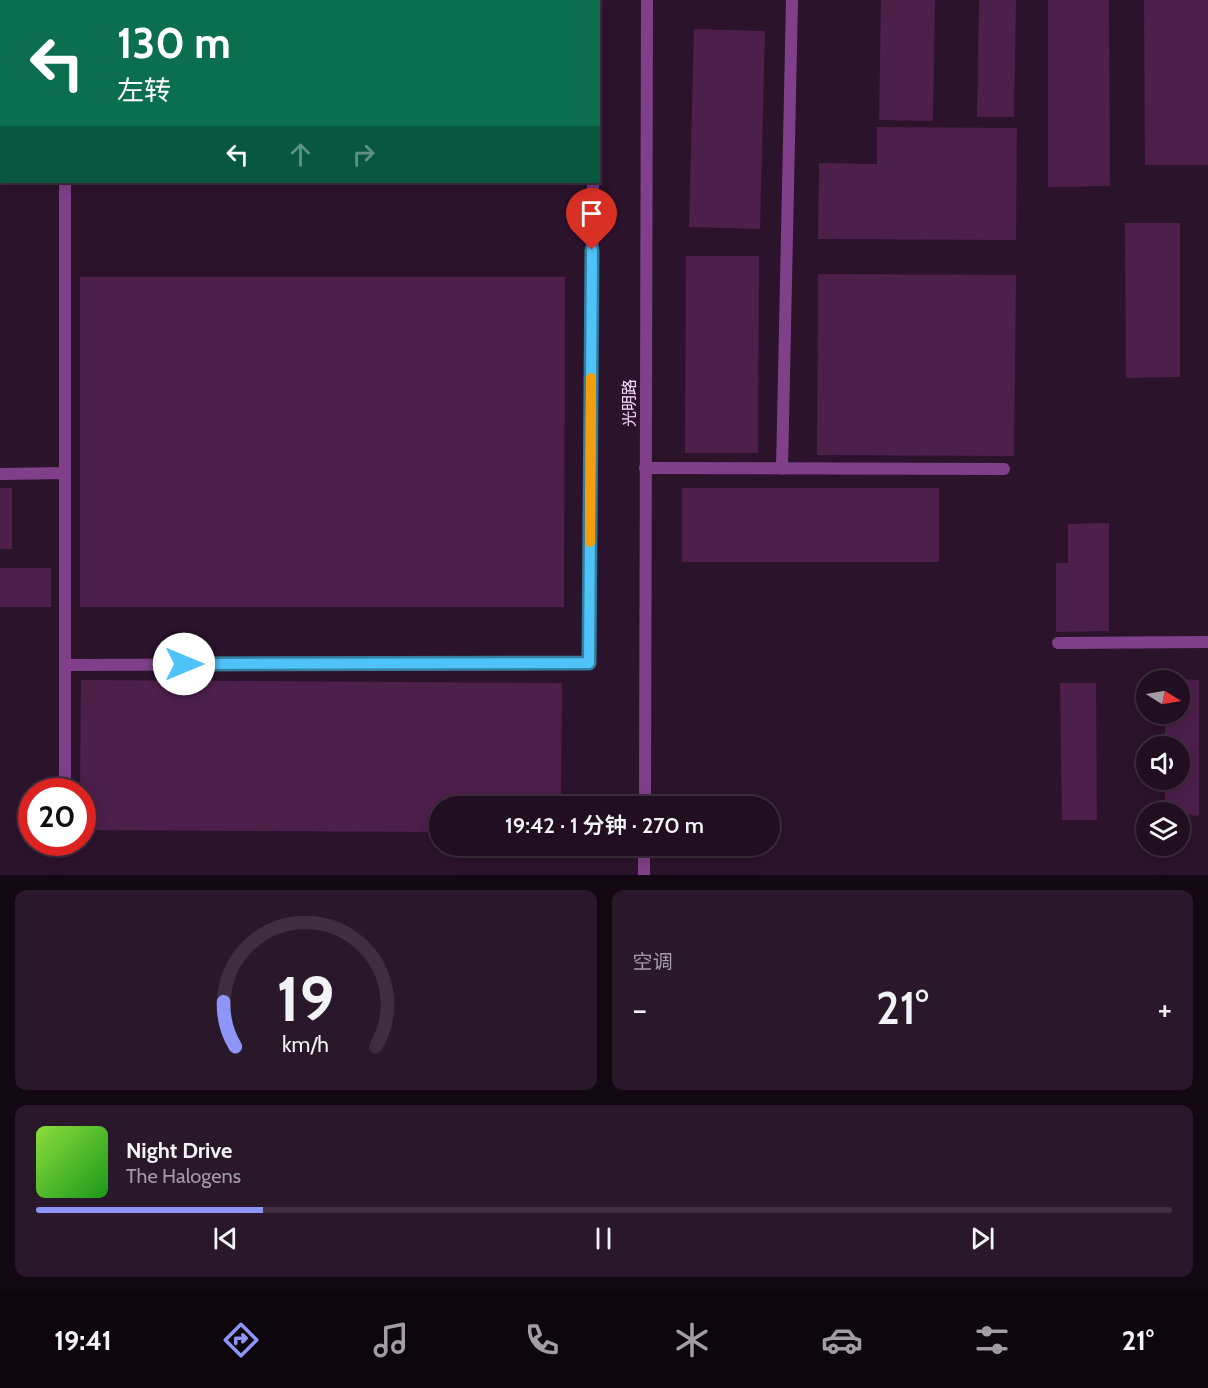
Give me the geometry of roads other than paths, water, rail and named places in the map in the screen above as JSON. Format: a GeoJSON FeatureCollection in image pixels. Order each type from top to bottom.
{"type":"FeatureCollection","features":[{"type":"Feature","properties":{"kind":"street","name":"光明路"},"geometry":{"type":"LineString","coordinates":[[645,796],[647,0]]}},
{"type":"Feature","properties":{"kind":"street"},"geometry":{"type":"LineString","coordinates":[[782,469],[792,0]]}},
{"type":"Feature","properties":{"kind":"street"},"geometry":{"type":"LineString","coordinates":[[65,183],[65,778]]}},
{"type":"Feature","properties":{"kind":"street"},"geometry":{"type":"LineString","coordinates":[[65,665],[589,663],[593,183]]}},
{"type":"Feature","properties":{"kind":"street"},"geometry":{"type":"LineString","coordinates":[[645,468],[1004,469]]}},
{"type":"Feature","properties":{"kind":"street"},"geometry":{"type":"LineString","coordinates":[[0,474],[65,472]]}},
{"type":"Feature","properties":{"kind":"street"},"geometry":{"type":"LineString","coordinates":[[1058,643],[1208,642]]}},
{"type":"Feature","properties":{"kind":"street"},"geometry":{"type":"LineString","coordinates":[[644,856],[644,875]]}}]}
